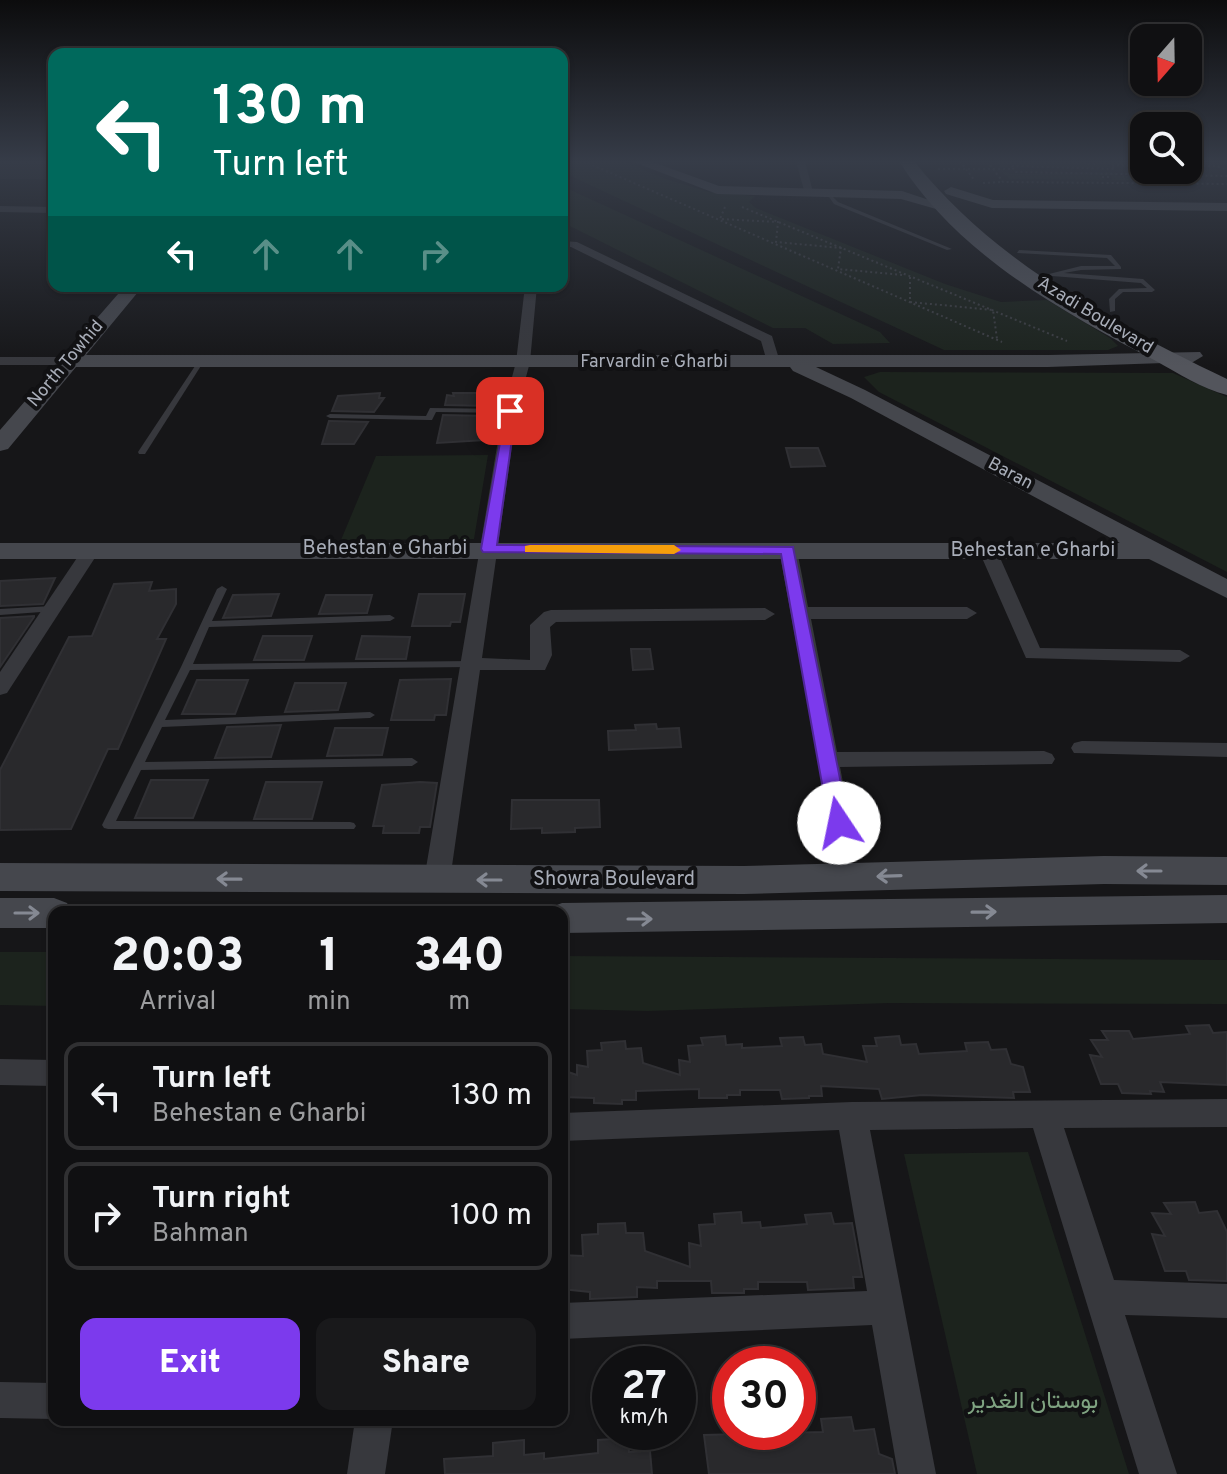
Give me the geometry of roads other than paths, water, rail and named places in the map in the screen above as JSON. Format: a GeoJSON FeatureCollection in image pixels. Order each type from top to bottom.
{"type":"FeatureCollection","features":[{"type":"Feature","properties":{"kind":"main road","name":"َAzadi Boulevard"},"geometry":{"type":"LineString","coordinates":[[966,230],[1010,265],[1187,359]]}},
{"type":"Feature","properties":{"kind":"main road","name":"َAzadi Boulevard"},"geometry":{"type":"LineString","coordinates":[[1001,230],[1019,252],[1227,388]]}},
{"type":"Feature","properties":{"kind":"street"},"geometry":{"type":"LineString","coordinates":[[568,244],[767,339],[782,362]]}},
{"type":"Feature","properties":{"kind":"street","name":"North Towhid"},"geometry":{"type":"LineString","coordinates":[[0,444],[67,361],[129,292]]}},
{"type":"Feature","properties":{"kind":"street"},"geometry":{"type":"LineString","coordinates":[[437,880],[510,411],[523,362],[530,292]]}},
{"type":"Feature","properties":{"kind":"street","name":"Farvardin e Gharbi"},"geometry":{"type":"LineString","coordinates":[[67,361],[1187,359]]}},
{"type":"Feature","properties":{"kind":"street"},"geometry":{"type":"LineString","coordinates":[[0,361],[67,361]]}},
{"type":"Feature","properties":{"kind":"street"},"geometry":{"type":"LineString","coordinates":[[842,386],[841,378],[849,368],[880,361]]}},
{"type":"Feature","properties":{"kind":"street","name":"‌‌Baran"},"geometry":{"type":"LineString","coordinates":[[782,362],[842,386],[1227,590]]}},
{"type":"Feature","properties":{"kind":"street"},"geometry":{"type":"LineString","coordinates":[[4,677],[91,550]]}},
{"type":"Feature","properties":{"kind":"street"},"geometry":{"type":"LineString","coordinates":[[788,550],[839,823]]}},
{"type":"Feature","properties":{"kind":"street","name":"Behestan e Gharbi"},"geometry":{"type":"LineString","coordinates":[[0,551],[1154,551]]}},
{"type":"Feature","properties":{"kind":"street"},"geometry":{"type":"LineString","coordinates":[[988,551],[1033,654],[1180,656]]}},
{"type":"Feature","properties":{"kind":"street"},"geometry":{"type":"LineString","coordinates":[[799,613],[967,613]]}},
{"type":"Feature","properties":{"kind":"street"},"geometry":{"type":"LineString","coordinates":[[471,664],[538,666],[542,655],[540,625],[551,616],[765,614]]}},
{"type":"Feature","properties":{"kind":"street"},"geometry":{"type":"LineString","coordinates":[[1082,748],[1227,750]]}},
{"type":"Feature","properties":{"kind":"street"},"geometry":{"type":"LineString","coordinates":[[827,760],[1044,759]]}},
{"type":"Feature","properties":{"kind":"street","name":"Showra Boulevard"},"geometry":{"type":"LineString","coordinates":[[0,877],[744,880],[1089,871],[1227,871]]}},
{"type":"Feature","properties":{"kind":"street","name":"Showra Boulevard"},"geometry":{"type":"LineString","coordinates":[[568,918],[746,918],[1227,909]]}},
{"type":"Feature","properties":{"kind":"street"},"geometry":{"type":"LineString","coordinates":[[0,913],[48,913]]}},
{"type":"Feature","properties":{"kind":"street"},"geometry":{"type":"LineString","coordinates":[[0,1072],[48,1073]]}},
{"type":"Feature","properties":{"kind":"street"},"geometry":{"type":"LineString","coordinates":[[568,1127],[852,1116],[1227,1113]]}},
{"type":"Feature","properties":{"kind":"street"},"geometry":{"type":"LineString","coordinates":[[1044,1114],[1158,1474]]}},
{"type":"Feature","properties":{"kind":"street"},"geometry":{"type":"LineString","coordinates":[[852,1116],[917,1474]]}},
{"type":"Feature","properties":{"kind":"street"},"geometry":{"type":"LineString","coordinates":[[1102,1297],[1227,1301]]}},
{"type":"Feature","properties":{"kind":"street"},"geometry":{"type":"LineString","coordinates":[[568,1321],[887,1307]]}},
{"type":"Feature","properties":{"kind":"street"},"geometry":{"type":"LineString","coordinates":[[0,1400],[48,1401]]}},
{"type":"Feature","properties":{"kind":"street"},"geometry":{"type":"LineString","coordinates":[[366,1474],[373,1426]]}},
{"type":"Feature","properties":{"kind":"lane"},"geometry":{"type":"LineString","coordinates":[[902,230],[949,249]]}},
{"type":"Feature","properties":{"kind":"lane"},"geometry":{"type":"LineString","coordinates":[[1019,252],[1109,256],[1119,268],[1081,268],[1052,274]]}},
{"type":"Feature","properties":{"kind":"lane"},"geometry":{"type":"LineString","coordinates":[[1052,274],[1143,281],[1152,290],[1121,290],[1112,299],[1112,311]]}},
{"type":"Feature","properties":{"kind":"lane"},"geometry":{"type":"LineString","coordinates":[[142,452],[201,361]]}},
{"type":"Feature","properties":{"kind":"lane"},"geometry":{"type":"LineString","coordinates":[[330,416],[429,418],[433,410],[510,411]]}},
{"type":"Feature","properties":{"kind":"lane"},"geometry":{"type":"LineString","coordinates":[[222,589],[108,825],[350,826]]}},
{"type":"Feature","properties":{"kind":"lane"},"geometry":{"type":"LineString","coordinates":[[0,612],[52,609]]}},
{"type":"Feature","properties":{"kind":"lane"},"geometry":{"type":"LineString","coordinates":[[206,624],[390,618]]}},
{"type":"Feature","properties":{"kind":"lane"},"geometry":{"type":"LineString","coordinates":[[186,667],[471,664]]}},
{"type":"Feature","properties":{"kind":"lane"},"geometry":{"type":"LineString","coordinates":[[158,724],[370,715]]}},
{"type":"Feature","properties":{"kind":"lane"},"geometry":{"type":"LineString","coordinates":[[137,766],[412,762]]}},
{"type":"Feature","properties":{"kind":"park label","name":"بوستان الغدیر"},"geometry":{"type":"Point","coordinates":[1033,1402]}}]}
